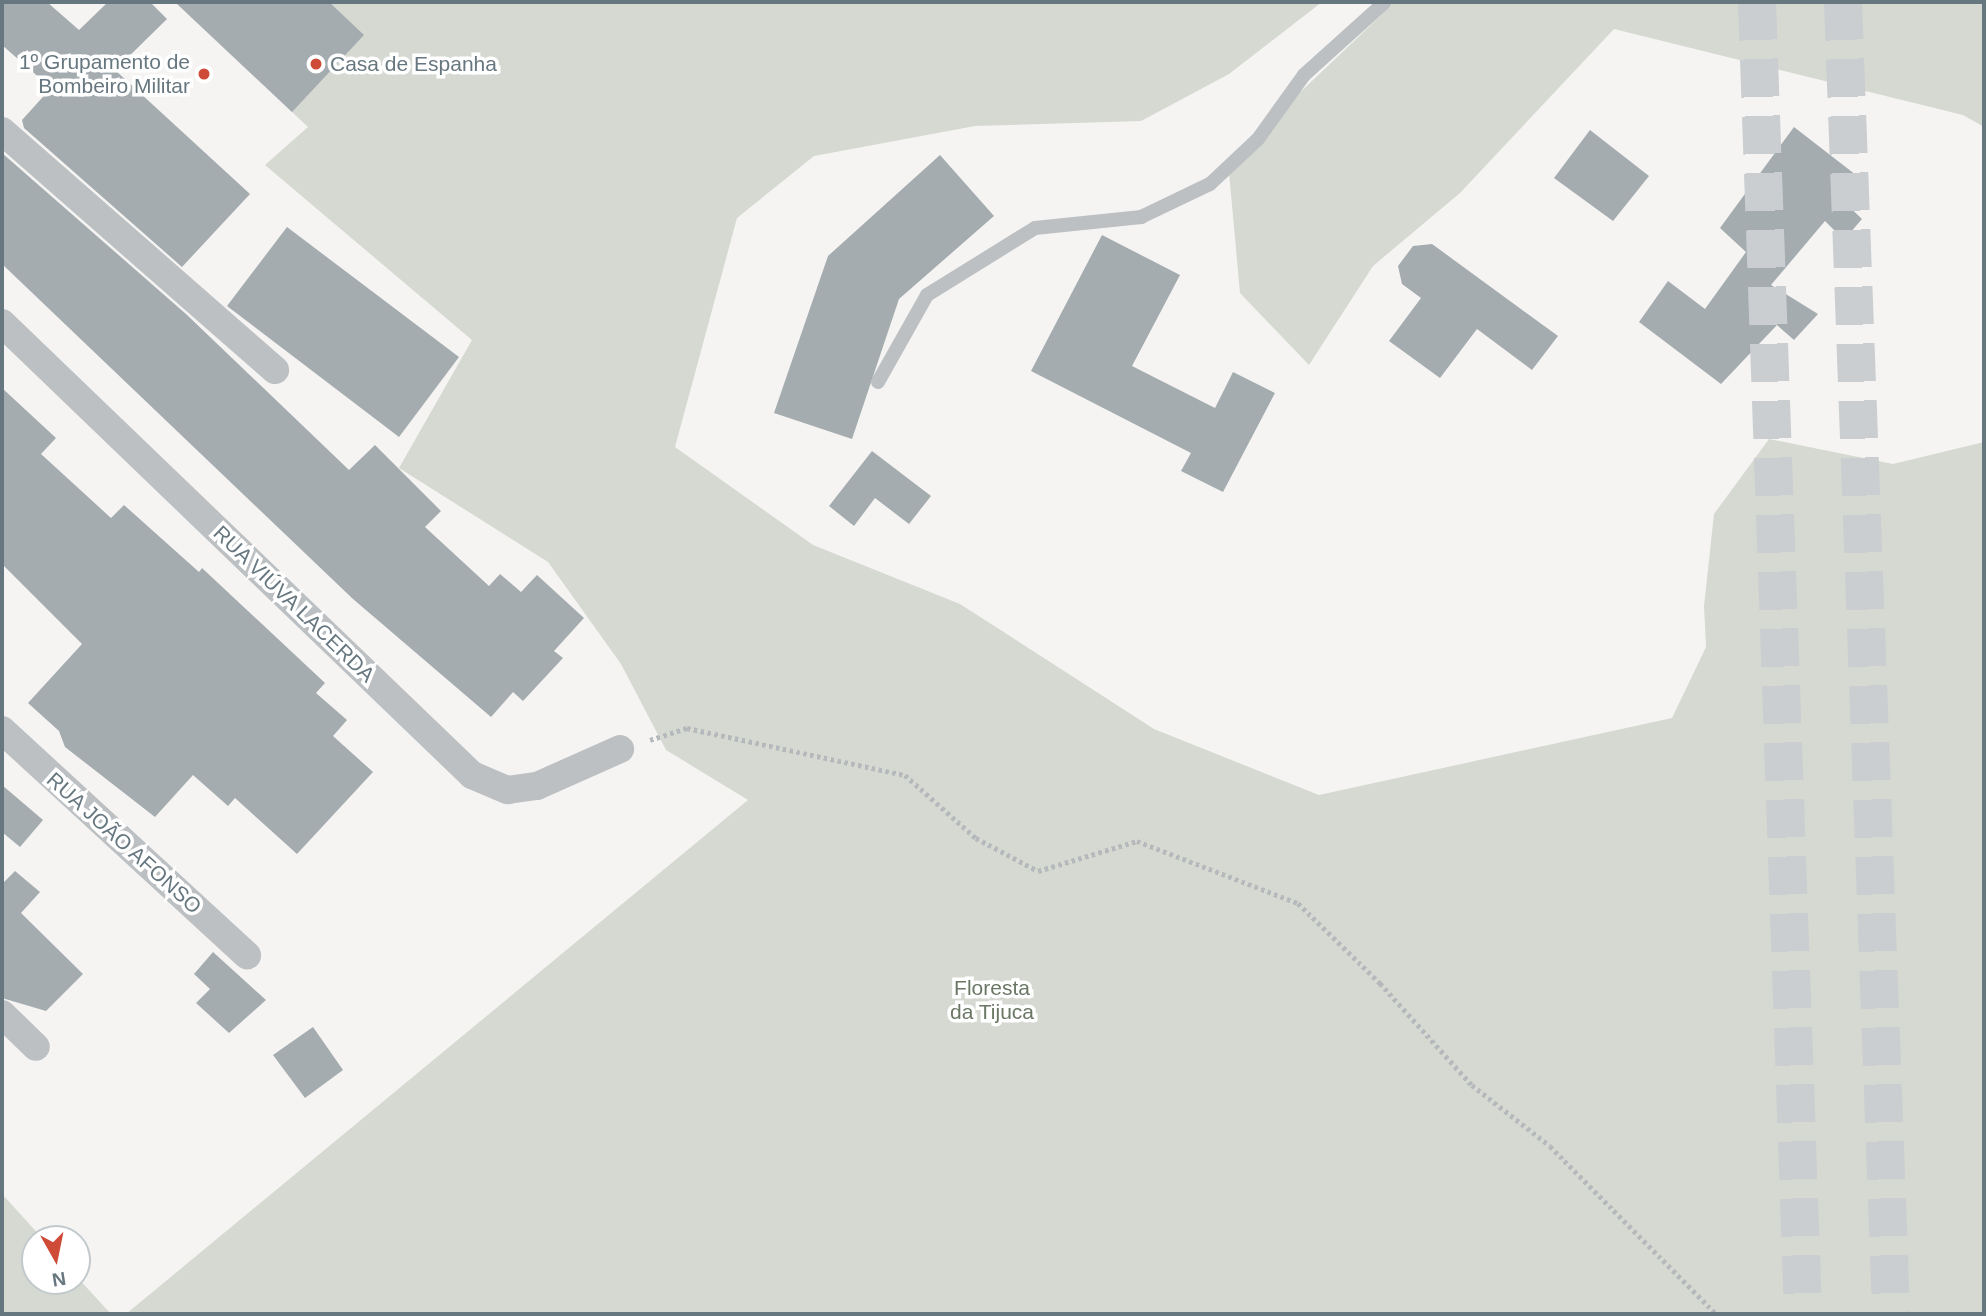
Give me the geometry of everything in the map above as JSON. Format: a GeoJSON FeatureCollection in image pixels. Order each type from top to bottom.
{"type":"FeatureCollection","features":[{"type":"Feature","properties":{"kind":"street"},"geometry":{"type":"LineString","coordinates":[[2,131],[275,370]]}},
{"type":"Feature","properties":{"kind":"street","name":"RUA VIÚVA LACERDA"},"geometry":{"type":"LineString","coordinates":[[2,323],[472,775],[508,790],[537,786],[620,749]]}},
{"type":"Feature","properties":{"kind":"street","name":"RUA JOÃO AFONSO"},"geometry":{"type":"LineString","coordinates":[[2,730],[247,955]]}},
{"type":"Feature","properties":{"kind":"street"},"geometry":{"type":"LineString","coordinates":[[2,1014],[36,1047]]}},
{"type":"Feature","properties":{"kind":"lane"},"geometry":{"type":"LineString","coordinates":[[878,382],[927,295],[1035,228],[1141,217],[1210,184],[1258,139],[1304,75],[1385,2]]}},
{"type":"Feature","properties":{"kind":"path"},"geometry":{"type":"LineString","coordinates":[[620,749],[687,728],[801,749],[905,775],[976,838],[1038,871],[1137,841],[1298,903],[1380,983],[1472,1085],[1549,1146],[1716,1314]]}},
{"type":"Feature","properties":{"kind":"green space","name":"Floresta da Tijuca"},"geometry":{"type":"Polygon","coordinates":[[[175,2],[1322,2],[1229,74],[1141,121],[975,126],[814,156],[737,218],[675,447],[813,545],[960,604],[1154,729],[1319,795],[1672,718],[1706,647],[1704,606],[1714,514],[1769,439],[1893,464],[1984,442],[1984,1314],[126,1314],[748,800],[666,750],[621,664],[548,562],[399,468],[472,340],[265,165],[308,127],[175,2]]]}},
{"type":"Feature","properties":{"kind":"green space"},"geometry":{"type":"Polygon","coordinates":[[[1395,2],[1984,2],[1984,127],[1963,115],[1614,29],[1460,193],[1373,266],[1309,365],[1240,293],[1228,161],[1395,2]]]}},
{"type":"Feature","properties":{"kind":"green space"},"geometry":{"type":"Polygon","coordinates":[[[2,1194],[30,1225],[21,1225],[21,1295],[91,1295],[91,1292],[111,1314],[2,1314],[2,1194]]]}},
{"type":"Feature","properties":{"kind":"building"},"geometry":{"type":"Polygon","coordinates":[[[2,2],[47,2],[79,30],[108,2],[150,2],[167,19],[115,70],[250,194],[182,267],[24,128],[22,120],[51,88],[2,45],[2,2]]]}},
{"type":"Feature","properties":{"kind":"building"},"geometry":{"type":"Polygon","coordinates":[[[175,2],[329,2],[364,35],[292,112],[175,2]]]}},
{"type":"Feature","properties":{"kind":"building"},"geometry":{"type":"Polygon","coordinates":[[[1794,127],[1856,175],[1838,196],[1862,219],[1844,240],[1825,221],[1771,285],[1818,314],[1794,340],[1777,325],[1721,384],[1639,322],[1668,281],[1705,309],[1746,252],[1720,228],[1794,127]]]}},
{"type":"Feature","properties":{"kind":"building"},"geometry":{"type":"Polygon","coordinates":[[[1590,130],[1649,176],[1613,221],[1554,178],[1590,130]]]}},
{"type":"Feature","properties":{"kind":"building"},"geometry":{"type":"Polygon","coordinates":[[[2,153],[186,314],[349,470],[375,445],[441,511],[425,527],[489,586],[500,574],[521,592],[537,575],[584,618],[554,651],[563,658],[523,701],[513,692],[491,717],[353,599],[2,264],[2,153]]]}},
{"type":"Feature","properties":{"kind":"building"},"geometry":{"type":"Polygon","coordinates":[[[940,155],[994,216],[899,299],[852,439],[774,413],[828,256],[940,155]]]}},
{"type":"Feature","properties":{"kind":"building"},"geometry":{"type":"Polygon","coordinates":[[[287,227],[459,357],[399,437],[227,306],[287,227]]]}},
{"type":"Feature","properties":{"kind":"building"},"geometry":{"type":"Polygon","coordinates":[[[1102,235],[1180,275],[1132,366],[1215,408],[1233,372],[1275,393],[1223,492],[1181,471],[1191,453],[1031,371],[1102,235]]]}},
{"type":"Feature","properties":{"kind":"building"},"geometry":{"type":"Polygon","coordinates":[[[1432,244],[1558,336],[1532,370],[1477,329],[1440,378],[1389,341],[1421,298],[1402,284],[1398,266],[1413,246],[1432,244]]]}},
{"type":"Feature","properties":{"kind":"building"},"geometry":{"type":"Polygon","coordinates":[[[2,388],[56,438],[41,454],[111,518],[124,505],[199,572],[202,568],[325,683],[316,693],[347,720],[333,736],[373,772],[297,854],[235,798],[228,806],[193,775],[155,817],[65,747],[59,731],[28,703],[82,644],[2,564],[2,388]]]}},
{"type":"Feature","properties":{"kind":"building"},"geometry":{"type":"Polygon","coordinates":[[[872,451],[931,496],[909,524],[875,498],[854,526],[829,506],[872,451]]]}},
{"type":"Feature","properties":{"kind":"building"},"geometry":{"type":"Polygon","coordinates":[[[2,785],[43,820],[20,847],[2,832],[2,785]]]}},
{"type":"Feature","properties":{"kind":"building"},"geometry":{"type":"Polygon","coordinates":[[[15,871],[40,892],[21,913],[83,974],[46,1011],[2,998],[2,884],[15,871]]]}},
{"type":"Feature","properties":{"kind":"building"},"geometry":{"type":"Polygon","coordinates":[[[213,952],[266,1000],[229,1033],[196,1003],[210,989],[194,974],[213,952]]]}},
{"type":"Feature","properties":{"kind":"building"},"geometry":{"type":"Polygon","coordinates":[[[313,1027],[343,1070],[305,1098],[273,1055],[313,1027]]]}},
{"type":"Feature","properties":{"kind":"tunnel"},"geometry":{"type":"LineString","coordinates":[[1757,2],[1803,1314]]}},
{"type":"Feature","properties":{"kind":"tunnel"},"geometry":{"type":"LineString","coordinates":[[1843,2],[1891,1314]]}},
{"type":"Feature","properties":{"kind":"place","name":"Casa de Espanha"},"geometry":{"type":"Point","coordinates":[316,64]}},
{"type":"Feature","properties":{"kind":"place","name":"1º Grupamento de Bombeiro Militar"},"geometry":{"type":"Point","coordinates":[204,74]}}]}
